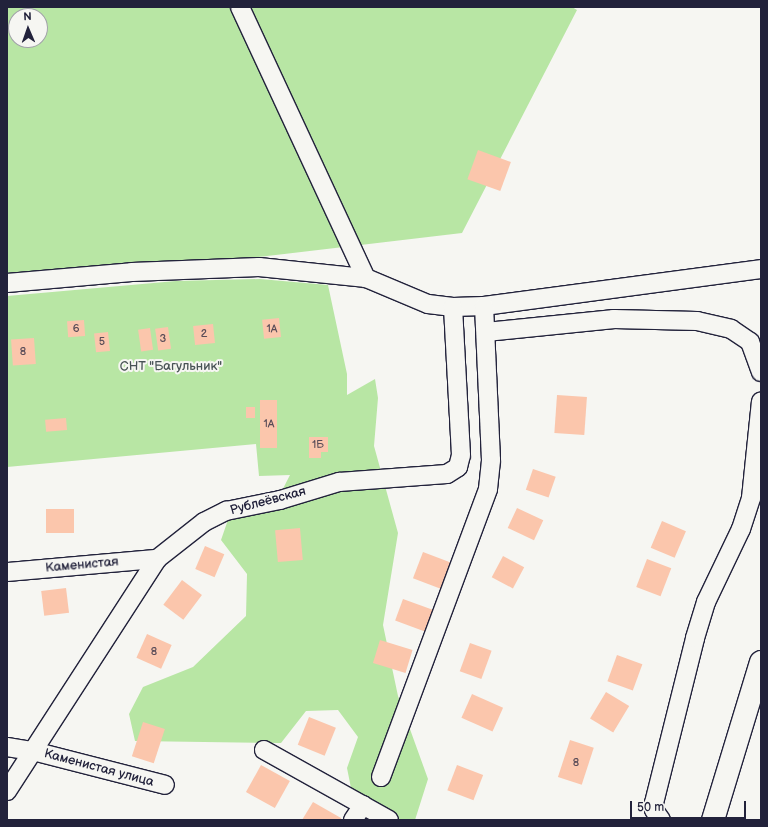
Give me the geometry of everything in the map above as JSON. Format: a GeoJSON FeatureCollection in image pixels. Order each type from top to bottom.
{"type":"FeatureCollection","features":[{"type":"Feature","properties":{"kind":"main road"},"geometry":{"type":"LineString","coordinates":[[714,820],[761,662]]}},
{"type":"Feature","properties":{"kind":"street"},"geometry":{"type":"LineString","coordinates":[[240,7],[366,278]]}},
{"type":"Feature","properties":{"kind":"street"},"geometry":{"type":"LineString","coordinates":[[7,283],[132,272],[259,267],[366,278],[428,304],[454,307],[484,306],[761,269]]}},
{"type":"Feature","properties":{"kind":"street"},"geometry":{"type":"LineString","coordinates":[[381,777],[488,489],[491,460],[484,306]]}},
{"type":"Feature","properties":{"kind":"street","name":"Рублеёвская"},"geometry":{"type":"LineString","coordinates":[[7,791],[157,559],[204,522],[226,511],[280,500],[339,482],[447,474],[458,467],[461,455],[454,307]]}},
{"type":"Feature","properties":{"kind":"street"},"geometry":{"type":"LineString","coordinates":[[486,332],[614,319],[697,321],[731,328],[750,342],[761,372]]}},
{"type":"Feature","properties":{"kind":"street"},"geometry":{"type":"LineString","coordinates":[[661,820],[654,810],[654,803],[695,638],[706,602],[741,529],[751,498],[761,402]]}},
{"type":"Feature","properties":{"kind":"street","name":"Каменистая"},"geometry":{"type":"LineString","coordinates":[[7,572],[157,559]]}},
{"type":"Feature","properties":{"kind":"street"},"geometry":{"type":"LineString","coordinates":[[7,747],[33,751]]}},
{"type":"Feature","properties":{"kind":"street"},"geometry":{"type":"LineString","coordinates":[[264,750],[389,820]]}},
{"type":"Feature","properties":{"kind":"street","name":"Каменистая улица"},"geometry":{"type":"LineString","coordinates":[[33,751],[164,785]]}},
{"type":"Feature","properties":{"kind":"street"},"geometry":{"type":"LineString","coordinates":[[353,820],[363,805]]}},
{"type":"Feature","properties":{"kind":"green space"},"geometry":{"type":"Polygon","coordinates":[[[7,7],[572,7],[577,10],[462,233],[132,272],[7,283],[7,7]]]}},
{"type":"Feature","properties":{"kind":"green space","name":"СНТ \"Багульник\""},"geometry":{"type":"Polygon","coordinates":[[[260,279],[328,285],[347,374],[347,395],[375,379],[378,398],[374,446],[398,533],[383,625],[398,696],[428,779],[415,820],[380,820],[355,808],[347,768],[358,737],[338,710],[306,711],[281,743],[135,741],[129,714],[143,687],[193,667],[246,616],[247,574],[221,540],[230,514],[271,512],[290,475],[259,476],[256,444],[7,467],[7,296],[176,281],[260,279]]]}},
{"type":"Feature","properties":{"kind":"building"},"geometry":{"type":"Polygon","coordinates":[[[478,150],[511,162],[500,191],[467,179],[478,150]]]}},
{"type":"Feature","properties":{"kind":"building"},"geometry":{"type":"Polygon","coordinates":[[[279,318],[281,337],[264,339],[262,320],[279,318]]]}},
{"type":"Feature","properties":{"kind":"building"},"geometry":{"type":"Polygon","coordinates":[[[84,320],[85,336],[68,337],[67,321],[84,320]]]}},
{"type":"Feature","properties":{"kind":"building"},"geometry":{"type":"Polygon","coordinates":[[[213,324],[215,343],[195,345],[193,326],[213,324]]]}},
{"type":"Feature","properties":{"kind":"building"},"geometry":{"type":"Polygon","coordinates":[[[168,327],[171,349],[158,351],[155,329],[168,327]]]}},
{"type":"Feature","properties":{"kind":"building"},"geometry":{"type":"Polygon","coordinates":[[[150,328],[153,350],[141,351],[138,330],[150,328]]]}},
{"type":"Feature","properties":{"kind":"building"},"geometry":{"type":"Polygon","coordinates":[[[108,332],[110,351],[96,352],[94,333],[108,332]]]}},
{"type":"Feature","properties":{"kind":"building"},"geometry":{"type":"Polygon","coordinates":[[[34,338],[36,364],[13,366],[11,340],[34,338]]]}},
{"type":"Feature","properties":{"kind":"building"},"geometry":{"type":"Polygon","coordinates":[[[557,395],[587,397],[584,435],[554,433],[557,395]]]}},
{"type":"Feature","properties":{"kind":"building"},"geometry":{"type":"Polygon","coordinates":[[[260,400],[277,400],[277,448],[260,448],[260,400]]]}},
{"type":"Feature","properties":{"kind":"building"},"geometry":{"type":"Polygon","coordinates":[[[246,407],[255,407],[255,418],[246,418],[246,407]]]}},
{"type":"Feature","properties":{"kind":"building"},"geometry":{"type":"Polygon","coordinates":[[[66,418],[67,430],[46,432],[45,420],[66,418]]]}},
{"type":"Feature","properties":{"kind":"building"},"geometry":{"type":"Polygon","coordinates":[[[309,437],[328,437],[328,452],[321,452],[321,458],[309,458],[309,437]]]}},
{"type":"Feature","properties":{"kind":"building"},"geometry":{"type":"Polygon","coordinates":[[[533,469],[556,477],[549,498],[526,490],[533,469]]]}},
{"type":"Feature","properties":{"kind":"building"},"geometry":{"type":"Polygon","coordinates":[[[517,508],[543,520],[534,540],[508,528],[517,508]]]}},
{"type":"Feature","properties":{"kind":"building"},"geometry":{"type":"Polygon","coordinates":[[[46,509],[74,509],[74,533],[46,533],[46,509]]]}},
{"type":"Feature","properties":{"kind":"building"},"geometry":{"type":"Polygon","coordinates":[[[662,521],[686,531],[675,558],[651,548],[662,521]]]}},
{"type":"Feature","properties":{"kind":"building"},"geometry":{"type":"Polygon","coordinates":[[[300,528],[303,560],[278,562],[275,530],[300,528]]]}},
{"type":"Feature","properties":{"kind":"building"},"geometry":{"type":"Polygon","coordinates":[[[205,546],[224,554],[215,577],[195,569],[205,546]]]}},
{"type":"Feature","properties":{"kind":"building"},"geometry":{"type":"Polygon","coordinates":[[[423,552],[452,563],[442,589],[413,578],[423,552]]]}},
{"type":"Feature","properties":{"kind":"building"},"geometry":{"type":"Polygon","coordinates":[[[503,556],[524,567],[513,588],[492,577],[503,556]]]}},
{"type":"Feature","properties":{"kind":"building"},"geometry":{"type":"Polygon","coordinates":[[[647,559],[671,568],[661,596],[636,587],[647,559]]]}},
{"type":"Feature","properties":{"kind":"building"},"geometry":{"type":"Polygon","coordinates":[[[182,580],[202,595],[183,620],[163,605],[182,580]]]}},
{"type":"Feature","properties":{"kind":"building"},"geometry":{"type":"Polygon","coordinates":[[[66,588],[69,613],[44,616],[41,591],[66,588]]]}},
{"type":"Feature","properties":{"kind":"building"},"geometry":{"type":"Polygon","coordinates":[[[403,599],[434,610],[426,632],[395,621],[403,599]]]}},
{"type":"Feature","properties":{"kind":"building"},"geometry":{"type":"Polygon","coordinates":[[[147,634],[172,645],[161,669],[136,658],[147,634]]]}},
{"type":"Feature","properties":{"kind":"building"},"geometry":{"type":"Polygon","coordinates":[[[380,640],[413,650],[405,673],[373,663],[380,640]]]}},
{"type":"Feature","properties":{"kind":"building"},"geometry":{"type":"Polygon","coordinates":[[[470,643],[492,651],[481,679],[460,671],[470,643]]]}},
{"type":"Feature","properties":{"kind":"building"},"geometry":{"type":"Polygon","coordinates":[[[617,655],[642,664],[633,691],[607,681],[617,655]]]}},
{"type":"Feature","properties":{"kind":"building"},"geometry":{"type":"Polygon","coordinates":[[[606,692],[629,706],[613,732],[590,719],[606,692]]]}},
{"type":"Feature","properties":{"kind":"building"},"geometry":{"type":"Polygon","coordinates":[[[472,694],[503,708],[492,732],[461,718],[472,694]]]}},
{"type":"Feature","properties":{"kind":"building"},"geometry":{"type":"Polygon","coordinates":[[[309,717],[336,728],[325,756],[298,745],[309,717]]]}},
{"type":"Feature","properties":{"kind":"building"},"geometry":{"type":"Polygon","coordinates":[[[143,722],[165,729],[154,763],[132,756],[143,722]]]}},
{"type":"Feature","properties":{"kind":"building"},"geometry":{"type":"Polygon","coordinates":[[[570,740],[594,748],[582,785],[558,777],[570,740]]]}},
{"type":"Feature","properties":{"kind":"building"},"geometry":{"type":"Polygon","coordinates":[[[261,765],[290,781],[275,808],[246,792],[261,765]]]}},
{"type":"Feature","properties":{"kind":"building"},"geometry":{"type":"Polygon","coordinates":[[[457,765],[483,775],[473,800],[447,790],[457,765]]]}},
{"type":"Feature","properties":{"kind":"building"},"geometry":{"type":"Polygon","coordinates":[[[313,802],[341,818],[341,820],[302,820],[313,802]]]}}]}
